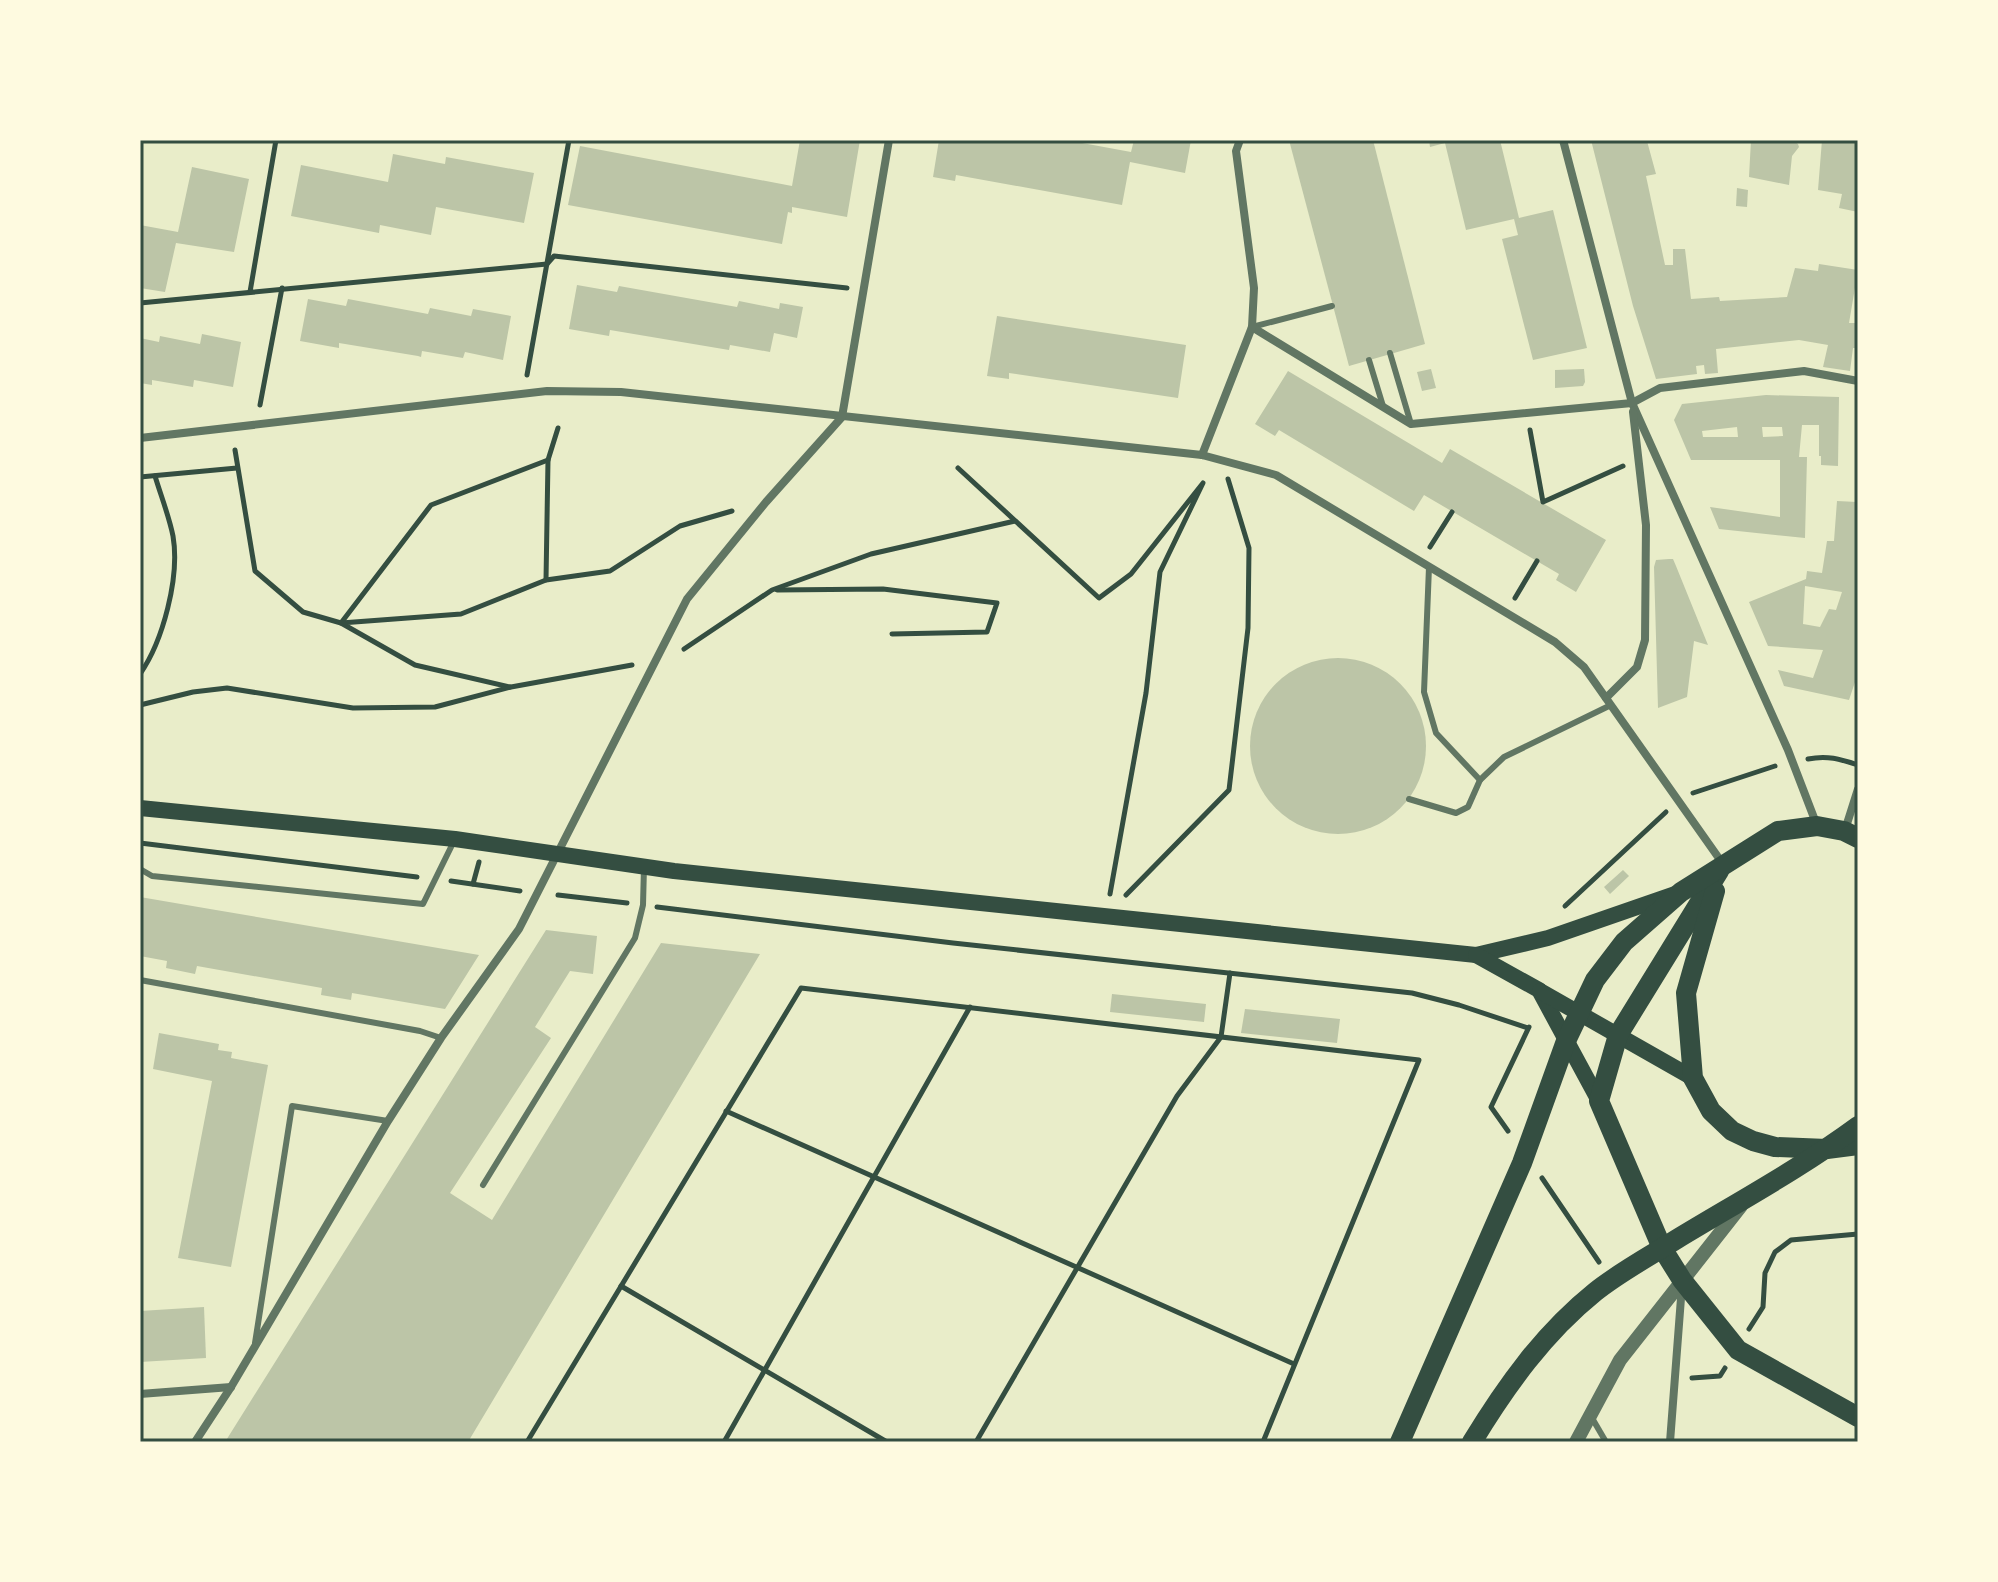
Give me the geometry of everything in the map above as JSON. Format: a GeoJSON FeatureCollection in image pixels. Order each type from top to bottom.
{"type":"FeatureCollection","features":[{"type":"Feature","properties":{"kind":"main road"},"geometry":{"type":"LineString","coordinates":[[140,808],[455,839],[644,867],[1476,955],[1548,938],[1681,892]]}},
{"type":"Feature","properties":{"kind":"main road"},"geometry":{"type":"LineString","coordinates":[[1400,1442],[1525,1154],[1566,1041],[1595,980],[1624,942],[1681,892],[1778,831],[1817,826],[1851,834]]}},
{"type":"Feature","properties":{"kind":"main road"},"geometry":{"type":"LineString","coordinates":[[1599,1101],[1618,1035],[1723,864]]}},
{"type":"Feature","properties":{"kind":"main road"},"geometry":{"type":"LineString","coordinates":[[1723,864],[1686,993],[1693,1078],[1711,1111],[1732,1131],[1753,1141],[1775,1147],[1827,1149],[1857,1142]]}},
{"type":"Feature","properties":{"kind":"main road"},"geometry":{"type":"LineString","coordinates":[[1476,955],[1693,1078]]}},
{"type":"Feature","properties":{"kind":"main road"},"geometry":{"type":"LineString","coordinates":[[1539,990],[1599,1101],[1662,1248],[1682,1280],[1738,1350],[1858,1417]]}},
{"type":"Feature","properties":{"kind":"main road"},"geometry":{"type":"LineString","coordinates":[[1472,1442],[1524,1364],[1560,1323],[1611,1280],[1827,1149]]}},
{"type":"Feature","properties":{"kind":"street"},"geometry":{"type":"LineString","coordinates":[[195,1442],[231,1387],[388,1121],[441,1038],[519,929],[687,599],[766,502],[842,417],[889,140]]}},
{"type":"Feature","properties":{"kind":"street"},"geometry":{"type":"LineString","coordinates":[[1202,455],[1252,327],[1254,288],[1236,151],[1240,140]]}},
{"type":"Feature","properties":{"kind":"street"},"geometry":{"type":"LineString","coordinates":[[1563,140],[1632,403],[1646,525],[1645,640],[1637,667],[1609,701]]}},
{"type":"Feature","properties":{"kind":"street"},"geometry":{"type":"LineString","coordinates":[[1252,327],[1411,424],[1632,403],[1660,388],[1804,371],[1858,381]]}},
{"type":"Feature","properties":{"kind":"street"},"geometry":{"type":"LineString","coordinates":[[140,438],[547,391],[621,392],[1222,459],[1276,475],[1565,650],[1584,667],[1723,864]]}},
{"type":"Feature","properties":{"kind":"street"},"geometry":{"type":"LineString","coordinates":[[1632,403],[1793,762],[1817,826]]}},
{"type":"Feature","properties":{"kind":"street"},"geometry":{"type":"LineString","coordinates":[[1851,834],[1858,789]]}},
{"type":"Feature","properties":{"kind":"street"},"geometry":{"type":"LineString","coordinates":[[1576,1442],[1620,1360],[1748,1196]]}},
{"type":"Feature","properties":{"kind":"street"},"geometry":{"type":"LineString","coordinates":[[1670,1442],[1682,1280]]}},
{"type":"Feature","properties":{"kind":"street"},"geometry":{"type":"LineString","coordinates":[[140,1394],[231,1387]]}},
{"type":"Feature","properties":{"kind":"lane"},"geometry":{"type":"LineString","coordinates":[[1252,327],[1332,306]]}},
{"type":"Feature","properties":{"kind":"lane"},"geometry":{"type":"LineString","coordinates":[[1390,353],[1411,424]]}},
{"type":"Feature","properties":{"kind":"lane"},"geometry":{"type":"LineString","coordinates":[[1369,360],[1383,407]]}},
{"type":"Feature","properties":{"kind":"lane"},"geometry":{"type":"LineString","coordinates":[[1425,564],[1424,692],[1436,733],[1480,780]]}},
{"type":"Feature","properties":{"kind":"lane"},"geometry":{"type":"LineString","coordinates":[[1409,799],[1456,813],[1468,807],[1480,780],[1504,757],[1609,701]]}},
{"type":"Feature","properties":{"kind":"lane"},"geometry":{"type":"LineString","coordinates":[[140,869],[152,876],[423,904],[455,839]]}},
{"type":"Feature","properties":{"kind":"lane"},"geometry":{"type":"LineString","coordinates":[[483,1185],[635,938],[643,905],[644,867]]}},
{"type":"Feature","properties":{"kind":"lane"},"geometry":{"type":"LineString","coordinates":[[140,980],[420,1031],[441,1038]]}},
{"type":"Feature","properties":{"kind":"lane"},"geometry":{"type":"LineString","coordinates":[[255,1347],[292,1106],[388,1121]]}},
{"type":"Feature","properties":{"kind":"lane"},"geometry":{"type":"LineString","coordinates":[[1589,1414],[1606,1442]]}},
{"type":"Feature","properties":{"kind":"path"},"geometry":{"type":"LineString","coordinates":[[250,292],[276,140]]}},
{"type":"Feature","properties":{"kind":"path"},"geometry":{"type":"LineString","coordinates":[[523,394],[569,140]]}},
{"type":"Feature","properties":{"kind":"path"},"geometry":{"type":"LineString","coordinates":[[140,303],[547,264],[554,256],[864,290]]}},
{"type":"Feature","properties":{"kind":"path"},"geometry":{"type":"LineString","coordinates":[[256,424],[282,288]]}},
{"type":"Feature","properties":{"kind":"path"},"geometry":{"type":"LineString","coordinates":[[1527,413],[1543,502],[1639,460]]}},
{"type":"Feature","properties":{"kind":"path"},"geometry":{"type":"LineString","coordinates":[[546,580],[548,460],[558,428]]}},
{"type":"Feature","properties":{"kind":"path"},"geometry":{"type":"LineString","coordinates":[[235,450],[255,571],[303,612],[341,623],[415,665],[511,687]]}},
{"type":"Feature","properties":{"kind":"path"},"geometry":{"type":"LineString","coordinates":[[1107,915],[1229,790],[1248,628],[1249,548],[1222,459]]}},
{"type":"Feature","properties":{"kind":"path"},"geometry":{"type":"LineString","coordinates":[[341,623],[431,505],[548,460]]}},
{"type":"Feature","properties":{"kind":"path"},"geometry":{"type":"LineString","coordinates":[[140,477],[237,468]]}},
{"type":"Feature","properties":{"kind":"path"},"geometry":{"type":"LineString","coordinates":[[958,468],[1099,598],[1131,574],[1203,483],[1160,572],[1146,693],[1107,915]]}},
{"type":"Feature","properties":{"kind":"path"},"geometry":{"type":"LineString","coordinates":[[140,674],[154,655],[172,593],[173,539],[155,476]]}},
{"type":"Feature","properties":{"kind":"path"},"geometry":{"type":"LineString","coordinates":[[341,623],[461,614],[546,580],[610,571],[680,526],[766,502]]}},
{"type":"Feature","properties":{"kind":"path"},"geometry":{"type":"LineString","coordinates":[[1425,564],[1452,512]]}},
{"type":"Feature","properties":{"kind":"path"},"geometry":{"type":"LineString","coordinates":[[140,705],[193,692],[227,688],[353,708],[435,707],[511,687],[618,670],[690,647],[772,590],[871,554],[1015,521]]}},
{"type":"Feature","properties":{"kind":"path"},"geometry":{"type":"LineString","coordinates":[[1507,613],[1537,561]]}},
{"type":"Feature","properties":{"kind":"path"},"geometry":{"type":"LineString","coordinates":[[772,590],[883,589],[997,603],[987,632],[892,634]]}},
{"type":"Feature","properties":{"kind":"path"},"geometry":{"type":"LineString","coordinates":[[1678,802],[1696,791],[1768,767],[1821,757],[1858,765]]}},
{"type":"Feature","properties":{"kind":"path"},"geometry":{"type":"LineString","coordinates":[[140,843],[537,893],[1412,993],[1528,1028]]}},
{"type":"Feature","properties":{"kind":"path"},"geometry":{"type":"LineString","coordinates":[[976,1442],[1177,1096],[1221,1037],[1230,973]]}},
{"type":"Feature","properties":{"kind":"path"},"geometry":{"type":"LineString","coordinates":[[527,1442],[801,988],[1419,1060],[1263,1442]]}},
{"type":"Feature","properties":{"kind":"path"},"geometry":{"type":"LineString","coordinates":[[724,1442],[970,1007]]}},
{"type":"Feature","properties":{"kind":"path"},"geometry":{"type":"LineString","coordinates":[[1524,1035],[1491,1107],[1611,1280]]}},
{"type":"Feature","properties":{"kind":"path"},"geometry":{"type":"LineString","coordinates":[[726,1111],[1294,1364]]}},
{"type":"Feature","properties":{"kind":"path"},"geometry":{"type":"LineString","coordinates":[[1720,1376],[1763,1307],[1765,1273],[1775,1252],[1791,1240],[1858,1234]]}},
{"type":"Feature","properties":{"kind":"path"},"geometry":{"type":"LineString","coordinates":[[621,1286],[887,1442]]}},
{"type":"Feature","properties":{"kind":"building"},"geometry":{"type":"Polygon","coordinates":[[[800,140],[860,140],[847,217],[792,207],[792,213],[788,212],[782,244],[568,205],[580,146],[792,186],[800,140]]]}},
{"type":"Feature","properties":{"kind":"building"},"geometry":{"type":"Polygon","coordinates":[[[939,140],[1066,140],[1131,152],[1134,140],[1191,140],[1185,173],[1130,162],[1122,205],[956,175],[955,181],[933,177],[939,140]]]}},
{"type":"Feature","properties":{"kind":"building"},"geometry":{"type":"Polygon","coordinates":[[[1289,140],[1373,140],[1425,344],[1349,366],[1289,140]]]}},
{"type":"Feature","properties":{"kind":"building"},"geometry":{"type":"Polygon","coordinates":[[[1429,140],[1500,140],[1519,218],[1553,210],[1587,348],[1533,360],[1502,239],[1518,235],[1514,219],[1466,230],[1445,143],[1430,147],[1429,140]]]}},
{"type":"Feature","properties":{"kind":"building"},"geometry":{"type":"Polygon","coordinates":[[[1591,140],[1647,141],[1656,174],[1646,176],[1665,265],[1673,265],[1673,249],[1685,249],[1691,299],[1719,297],[1720,301],[1787,297],[1795,268],[1818,271],[1819,264],[1858,270],[1849,323],[1858,323],[1858,342],[1857,348],[1853,348],[1850,371],[1823,367],[1828,345],[1799,340],[1716,349],[1718,373],[1705,374],[1704,365],[1696,366],[1697,374],[1656,379],[1633,306],[1591,140]]]}},
{"type":"Feature","properties":{"kind":"building"},"geometry":{"type":"Polygon","coordinates":[[[1751,140],[1793,140],[1798,144],[1792,156],[1789,185],[1749,177],[1751,140]]]}},
{"type":"Feature","properties":{"kind":"building"},"geometry":{"type":"Polygon","coordinates":[[[1822,140],[1858,140],[1858,212],[1839,208],[1842,194],[1818,190],[1822,140]]]}},
{"type":"Feature","properties":{"kind":"building"},"geometry":{"type":"Polygon","coordinates":[[[393,154],[445,164],[446,157],[534,173],[524,223],[436,207],[431,235],[380,225],[379,233],[291,216],[301,165],[388,182],[393,154]]]}},
{"type":"Feature","properties":{"kind":"building"},"geometry":{"type":"Polygon","coordinates":[[[192,167],[249,179],[234,252],[176,243],[165,292],[140,288],[140,225],[178,232],[192,167]]]}},
{"type":"Feature","properties":{"kind":"building"},"geometry":{"type":"Polygon","coordinates":[[[1737,188],[1748,190],[1747,207],[1736,206],[1737,188]]]}},
{"type":"Feature","properties":{"kind":"building"},"geometry":{"type":"Polygon","coordinates":[[[577,285],[617,292],[619,286],[737,307],[739,301],[779,309],[780,303],[803,307],[797,338],[774,333],[770,352],[730,345],[729,350],[610,330],[609,336],[569,329],[577,285]]]}},
{"type":"Feature","properties":{"kind":"building"},"geometry":{"type":"Polygon","coordinates":[[[308,299],[346,306],[348,299],[428,314],[430,308],[471,316],[473,309],[511,316],[503,360],[465,352],[463,358],[422,351],[421,357],[339,343],[339,348],[300,341],[308,299]]]}},
{"type":"Feature","properties":{"kind":"building"},"geometry":{"type":"Polygon","coordinates":[[[997,316],[1186,345],[1178,398],[1009,373],[1009,379],[987,376],[997,316]]]}},
{"type":"Feature","properties":{"kind":"building"},"geometry":{"type":"Polygon","coordinates":[[[202,334],[241,342],[233,387],[194,380],[193,387],[152,380],[152,385],[140,383],[140,338],[159,342],[160,336],[200,344],[202,334]]]}},
{"type":"Feature","properties":{"kind":"building"},"geometry":{"type":"Polygon","coordinates":[[[1431,369],[1436,388],[1422,391],[1417,372],[1431,369]]]}},
{"type":"Feature","properties":{"kind":"building"},"geometry":{"type":"Polygon","coordinates":[[[1584,369],[1583,386],[1555,388],[1555,370],[1584,369]]]}},
{"type":"Feature","properties":{"kind":"building"},"geometry":{"type":"Polygon","coordinates":[[[1288,371],[1442,463],[1450,449],[1606,540],[1576,592],[1556,580],[1559,574],[1424,495],[1414,511],[1279,430],[1275,436],[1255,424],[1288,371]]]}},
{"type":"Feature","properties":{"kind":"building"},"geometry":{"type":"Polygon","coordinates":[[[1766,395],[1839,397],[1838,466],[1821,465],[1819,425],[1802,425],[1799,457],[1807,457],[1805,538],[1719,529],[1710,507],[1780,517],[1780,460],[1691,460],[1674,420],[1682,404],[1766,395]],[[1737,427],[1702,431],[1703,437],[1738,437],[1737,427]],[[1762,427],[1763,437],[1783,436],[1782,427],[1762,427]]]}},
{"type":"Feature","properties":{"kind":"building"},"geometry":{"type":"Polygon","coordinates":[[[1837,501],[1857,502],[1858,673],[1849,700],[1784,686],[1778,670],[1813,678],[1823,650],[1768,646],[1749,602],[1806,579],[1807,571],[1822,573],[1827,541],[1834,541],[1837,501]],[[1805,586],[1803,624],[1820,627],[1829,609],[1836,610],[1842,592],[1805,586]]]}},
{"type":"Feature","properties":{"kind":"building"},"geometry":{"type":"Polygon","coordinates":[[[1673,559],[1708,645],[1694,641],[1687,697],[1658,708],[1654,567],[1656,560],[1673,559]]]}},
{"type":"Feature","properties":{"kind":"building"},"geometry":{"type":"Polygon","coordinates":[[[1338,658],[1372,665],[1400,684],[1419,712],[1426,746],[1419,780],[1400,808],[1372,827],[1338,834],[1304,827],[1276,808],[1257,780],[1250,746],[1257,712],[1276,684],[1304,665],[1338,658]]]}},
{"type":"Feature","properties":{"kind":"building"},"geometry":{"type":"Polygon","coordinates":[[[1623,870],[1629,876],[1610,894],[1604,887],[1623,870]]]}},
{"type":"Feature","properties":{"kind":"building"},"geometry":{"type":"Polygon","coordinates":[[[140,897],[479,955],[445,1009],[352,993],[351,1000],[321,995],[322,988],[197,966],[195,974],[166,968],[167,961],[140,956],[140,897]]]}},
{"type":"Feature","properties":{"kind":"building"},"geometry":{"type":"Polygon","coordinates":[[[546,930],[597,936],[593,974],[570,971],[535,1027],[551,1038],[450,1193],[492,1220],[661,943],[760,954],[468,1442],[225,1442],[546,930]]]}},
{"type":"Feature","properties":{"kind":"building"},"geometry":{"type":"Polygon","coordinates":[[[1112,994],[1206,1004],[1204,1022],[1110,1012],[1112,994]]]}},
{"type":"Feature","properties":{"kind":"building"},"geometry":{"type":"Polygon","coordinates":[[[1245,1009],[1340,1019],[1337,1043],[1241,1033],[1245,1009]]]}},
{"type":"Feature","properties":{"kind":"building"},"geometry":{"type":"Polygon","coordinates":[[[159,1033],[219,1044],[218,1050],[232,1052],[231,1058],[268,1065],[231,1267],[178,1258],[212,1081],[153,1069],[159,1033]]]}},
{"type":"Feature","properties":{"kind":"building"},"geometry":{"type":"Polygon","coordinates":[[[204,1307],[206,1358],[140,1362],[140,1311],[204,1307]]]}}]}
